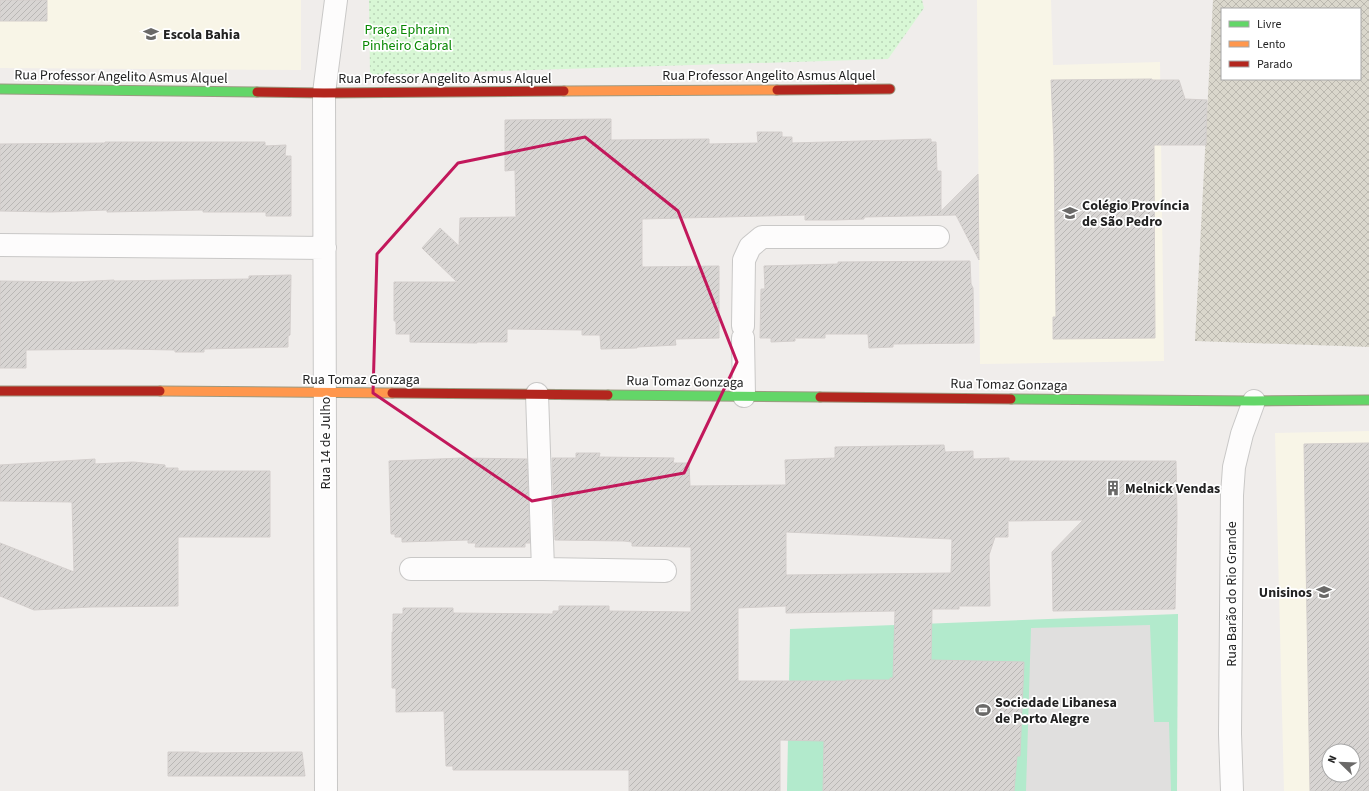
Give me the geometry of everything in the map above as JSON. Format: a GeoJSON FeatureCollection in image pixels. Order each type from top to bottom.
{"type":"FeatureCollection","features":[{"type":"Feature","properties":{"kind":"street","name":"Rua 14 de Julho"},"geometry":{"type":"LineString","coordinates":[[326,791],[324,93],[336,0]]}},
{"type":"Feature","properties":{"kind":"street","name":"Rua Professor Angelito Asmus Alquel"},"geometry":{"type":"LineString","coordinates":[[0,89],[324,93],[890,88]]}},
{"type":"Feature","properties":{"kind":"street"},"geometry":{"type":"LineString","coordinates":[[744,396],[744,260],[750,247],[762,237],[938,237]]}},
{"type":"Feature","properties":{"kind":"street"},"geometry":{"type":"LineString","coordinates":[[0,245],[325,248]]}},
{"type":"Feature","properties":{"kind":"street","name":"Rua Tomaz Gonzaga"},"geometry":{"type":"LineString","coordinates":[[0,391],[325,392],[1254,401],[1369,400]]}},
{"type":"Feature","properties":{"kind":"street"},"geometry":{"type":"LineString","coordinates":[[537,394],[543,569]]}},
{"type":"Feature","properties":{"kind":"street","name":"Rua Barão do Rio Grande"},"geometry":{"type":"LineString","coordinates":[[1232,791],[1230,734],[1232,495],[1234,467],[1242,434],[1254,401]]}},
{"type":"Feature","properties":{"kind":"street"},"geometry":{"type":"LineString","coordinates":[[411,569],[665,571]]}},
{"type":"Feature","properties":{"kind":"highlighted area"},"geometry":{"type":"Polygon","coordinates":[[[585,137],[678,211],[737,362],[684,473],[532,501],[373,393],[377,254],[458,163],[585,137]]]}},
{"type":"Feature","properties":{"kind":"shaded area","name":"Escola Bahia"},"geometry":{"type":"Polygon","coordinates":[[[0,0],[301,0],[301,70],[0,68],[0,0]]]}},
{"type":"Feature","properties":{"kind":"shaded area","name":"Colégio Província de São Pedro"},"geometry":{"type":"Polygon","coordinates":[[[977,0],[1051,0],[1053,65],[1160,62],[1164,361],[980,364],[977,0]]]}},
{"type":"Feature","properties":{"kind":"shaded area"},"geometry":{"type":"Polygon","coordinates":[[[1213,0],[1369,0],[1369,347],[1195,341],[1213,0]]]}},
{"type":"Feature","properties":{"kind":"shaded area","name":"Unisinos"},"geometry":{"type":"Polygon","coordinates":[[[1369,431],[1369,791],[1284,791],[1275,433],[1369,431]]]}},
{"type":"Feature","properties":{"kind":"shaded area"},"geometry":{"type":"Polygon","coordinates":[[[1150,625],[1154,722],[1169,722],[1171,791],[1026,791],[1031,628],[1150,625]]]}},
{"type":"Feature","properties":{"kind":"green space","name":"Praça Ephraim Pinheiro Cabral"},"geometry":{"type":"Polygon","coordinates":[[[369,0],[922,0],[924,8],[888,59],[370,75],[369,0]]]}},
{"type":"Feature","properties":{"kind":"green space","name":"Sociedade Libanesa de Porto Alegre"},"geometry":{"type":"Polygon","coordinates":[[[1178,614],[1177,791],[787,791],[790,629],[1178,614]]]}},
{"type":"Feature","properties":{"kind":"building"},"geometry":{"type":"Polygon","coordinates":[[[0,0],[47,0],[47,21],[0,21],[0,0]]]}},
{"type":"Feature","properties":{"kind":"building"},"geometry":{"type":"Polygon","coordinates":[[[1051,80],[1179,80],[1185,99],[1207,100],[1206,145],[1154,145],[1155,338],[1053,339],[1053,317],[1056,317],[1054,146],[1051,80]]]}},
{"type":"Feature","properties":{"kind":"building"},"geometry":{"type":"Polygon","coordinates":[[[611,119],[611,140],[709,139],[709,144],[758,143],[757,132],[782,132],[782,137],[792,137],[792,143],[931,139],[931,142],[936,142],[937,171],[941,171],[941,211],[978,174],[979,260],[956,215],[864,217],[864,219],[835,220],[805,220],[805,215],[642,219],[642,267],[719,266],[719,338],[675,339],[676,345],[601,349],[600,335],[582,335],[582,330],[507,329],[507,342],[477,343],[410,342],[410,334],[396,334],[396,321],[394,321],[394,282],[457,282],[422,248],[440,228],[459,246],[460,218],[516,217],[515,170],[505,171],[505,120],[611,119]]]}},
{"type":"Feature","properties":{"kind":"building"},"geometry":{"type":"Polygon","coordinates":[[[105,142],[265,142],[265,146],[286,145],[285,156],[291,156],[291,216],[266,216],[266,212],[203,212],[203,210],[107,212],[107,210],[50,212],[0,211],[0,144],[105,142]]]}},
{"type":"Feature","properties":{"kind":"building"},"geometry":{"type":"Polygon","coordinates":[[[970,261],[971,284],[973,288],[974,343],[893,344],[893,347],[869,348],[868,334],[825,334],[825,338],[795,338],[795,341],[771,342],[771,338],[760,338],[761,289],[765,289],[764,266],[838,264],[838,262],[970,261]]]}},
{"type":"Feature","properties":{"kind":"building"},"geometry":{"type":"Polygon","coordinates":[[[291,275],[290,335],[288,336],[288,347],[204,349],[204,352],[125,349],[26,350],[26,368],[0,368],[0,281],[75,282],[114,280],[249,279],[249,276],[291,275]]]}},
{"type":"Feature","properties":{"kind":"building","name":"Unisinos"},"geometry":{"type":"Polygon","coordinates":[[[1369,443],[1369,791],[1310,791],[1304,444],[1369,443]]]}},
{"type":"Feature","properties":{"kind":"building"},"geometry":{"type":"Polygon","coordinates":[[[944,445],[945,452],[973,451],[973,459],[1009,458],[1009,461],[1176,461],[1177,515],[1175,609],[1053,611],[1052,552],[1083,520],[1008,521],[1008,537],[995,537],[989,555],[990,606],[959,606],[959,609],[932,609],[931,660],[1024,662],[1020,756],[1017,756],[1014,791],[823,791],[824,741],[780,740],[780,791],[629,791],[629,770],[453,770],[453,766],[446,766],[444,711],[396,712],[396,688],[392,688],[393,614],[403,614],[403,608],[453,608],[453,613],[553,614],[553,611],[559,611],[559,606],[609,606],[609,611],[691,612],[691,547],[632,546],[632,542],[624,541],[555,540],[552,458],[576,458],[576,453],[600,453],[599,457],[674,458],[673,463],[689,463],[690,486],[786,485],[785,460],[835,458],[835,447],[944,445]],[[786,532],[786,575],[951,573],[952,539],[786,532]],[[786,606],[738,608],[738,681],[846,681],[890,680],[890,678],[893,678],[895,611],[786,613],[786,606]]]}},
{"type":"Feature","properties":{"kind":"building"},"geometry":{"type":"Polygon","coordinates":[[[463,458],[527,459],[530,543],[525,543],[525,547],[475,547],[476,543],[468,543],[468,540],[402,542],[402,537],[395,537],[395,534],[391,534],[389,461],[463,458]]]}},
{"type":"Feature","properties":{"kind":"building"},"geometry":{"type":"Polygon","coordinates":[[[95,459],[95,464],[133,462],[165,465],[165,468],[178,468],[178,471],[270,471],[270,537],[178,537],[178,606],[91,607],[34,610],[0,596],[0,543],[74,572],[72,502],[0,501],[0,465],[95,459]]]}},
{"type":"Feature","properties":{"kind":"building"},"geometry":{"type":"Polygon","coordinates":[[[168,752],[302,752],[305,776],[168,776],[168,752]]]}},
{"type":"Feature","properties":{"kind":"traffic: fast"},"geometry":{"type":"LineString","coordinates":[[0,89],[257,92]]}},
{"type":"Feature","properties":{"kind":"traffic: fast"},"geometry":{"type":"LineString","coordinates":[[608,395],[820,397]]}},
{"type":"Feature","properties":{"kind":"traffic: fast"},"geometry":{"type":"LineString","coordinates":[[1011,399],[1254,401],[1369,400]]}},
{"type":"Feature","properties":{"kind":"traffic: slow"},"geometry":{"type":"LineString","coordinates":[[564,91],[777,90]]}},
{"type":"Feature","properties":{"kind":"traffic: slow"},"geometry":{"type":"LineString","coordinates":[[160,391],[392,393]]}},
{"type":"Feature","properties":{"kind":"traffic: jam"},"geometry":{"type":"LineString","coordinates":[[777,90],[890,89]]}},
{"type":"Feature","properties":{"kind":"traffic: jam"},"geometry":{"type":"LineString","coordinates":[[257,92],[324,93],[564,91]]}},
{"type":"Feature","properties":{"kind":"traffic: jam"},"geometry":{"type":"LineString","coordinates":[[0,391],[160,391]]}},
{"type":"Feature","properties":{"kind":"traffic: jam"},"geometry":{"type":"LineString","coordinates":[[392,393],[608,395]]}},
{"type":"Feature","properties":{"kind":"traffic: jam"},"geometry":{"type":"LineString","coordinates":[[820,397],[1011,399]]}},
{"type":"Feature","properties":{"kind":"place","name":"Escola Bahia"},"geometry":{"type":"Point","coordinates":[151,34]}},
{"type":"Feature","properties":{"kind":"place","name":"Colégio Província de São Pedro"},"geometry":{"type":"Point","coordinates":[1070,213]}},
{"type":"Feature","properties":{"kind":"place","name":"Melnick Vendas"},"geometry":{"type":"Point","coordinates":[1113,488]}},
{"type":"Feature","properties":{"kind":"place","name":"Unisinos"},"geometry":{"type":"Point","coordinates":[1324,592]}},
{"type":"Feature","properties":{"kind":"place","name":"Sociedade Libanesa de Porto Alegre"},"geometry":{"type":"Point","coordinates":[983,710]}}]}
